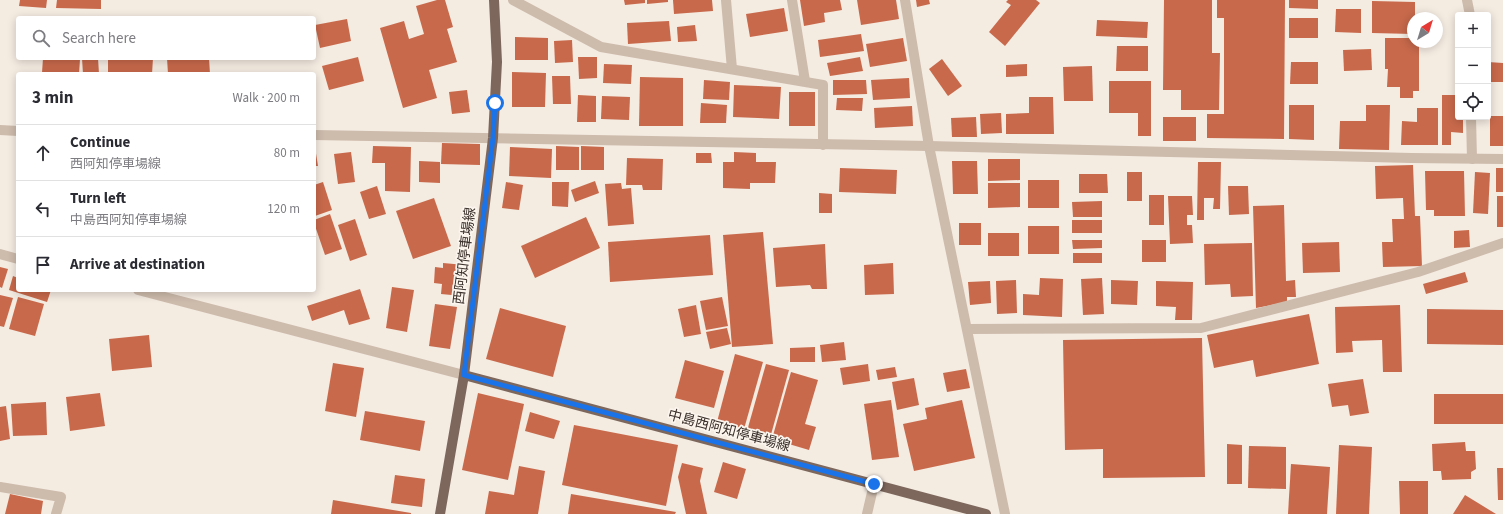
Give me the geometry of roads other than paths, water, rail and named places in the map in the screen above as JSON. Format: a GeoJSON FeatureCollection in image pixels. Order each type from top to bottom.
{"type":"FeatureCollection","features":[{"type":"Feature","properties":{"kind":"main road","name":"西阿知停車場線"},"geometry":{"type":"LineString","coordinates":[[440,514],[464,375],[493,138],[497,62],[494,0]]}},
{"type":"Feature","properties":{"kind":"main road","name":"中島西阿知停車場線"},"geometry":{"type":"LineString","coordinates":[[464,375],[986,514]]}},
{"type":"Feature","properties":{"kind":"street"},"geometry":{"type":"LineString","coordinates":[[513,0],[601,47],[823,85],[823,144]]}},
{"type":"Feature","properties":{"kind":"street"},"geometry":{"type":"LineString","coordinates":[[726,0],[732,69]]}},
{"type":"Feature","properties":{"kind":"street"},"geometry":{"type":"LineString","coordinates":[[792,0],[805,81]]}},
{"type":"Feature","properties":{"kind":"street"},"geometry":{"type":"LineString","coordinates":[[905,0],[930,146],[1005,514]]}},
{"type":"Feature","properties":{"kind":"street"},"geometry":{"type":"LineString","coordinates":[[1467,0],[1469,12]]}},
{"type":"Feature","properties":{"kind":"street"},"geometry":{"type":"LineString","coordinates":[[1471,120],[1472,159]]}},
{"type":"Feature","properties":{"kind":"street"},"geometry":{"type":"LineString","coordinates":[[0,130],[16,131]]}},
{"type":"Feature","properties":{"kind":"street"},"geometry":{"type":"LineString","coordinates":[[316,135],[930,146],[1503,159]]}},
{"type":"Feature","properties":{"kind":"street"},"geometry":{"type":"LineString","coordinates":[[968,329],[1202,328],[1418,272],[1503,243]]}},
{"type":"Feature","properties":{"kind":"street"},"geometry":{"type":"LineString","coordinates":[[0,254],[16,258]]}},
{"type":"Feature","properties":{"kind":"street"},"geometry":{"type":"LineString","coordinates":[[146,292],[464,375]]}},
{"type":"Feature","properties":{"kind":"street"},"geometry":{"type":"LineString","coordinates":[[867,514],[874,484]]}},
{"type":"Feature","properties":{"kind":"street"},"geometry":{"type":"LineString","coordinates":[[0,487],[61,497],[56,514]]}}]}
